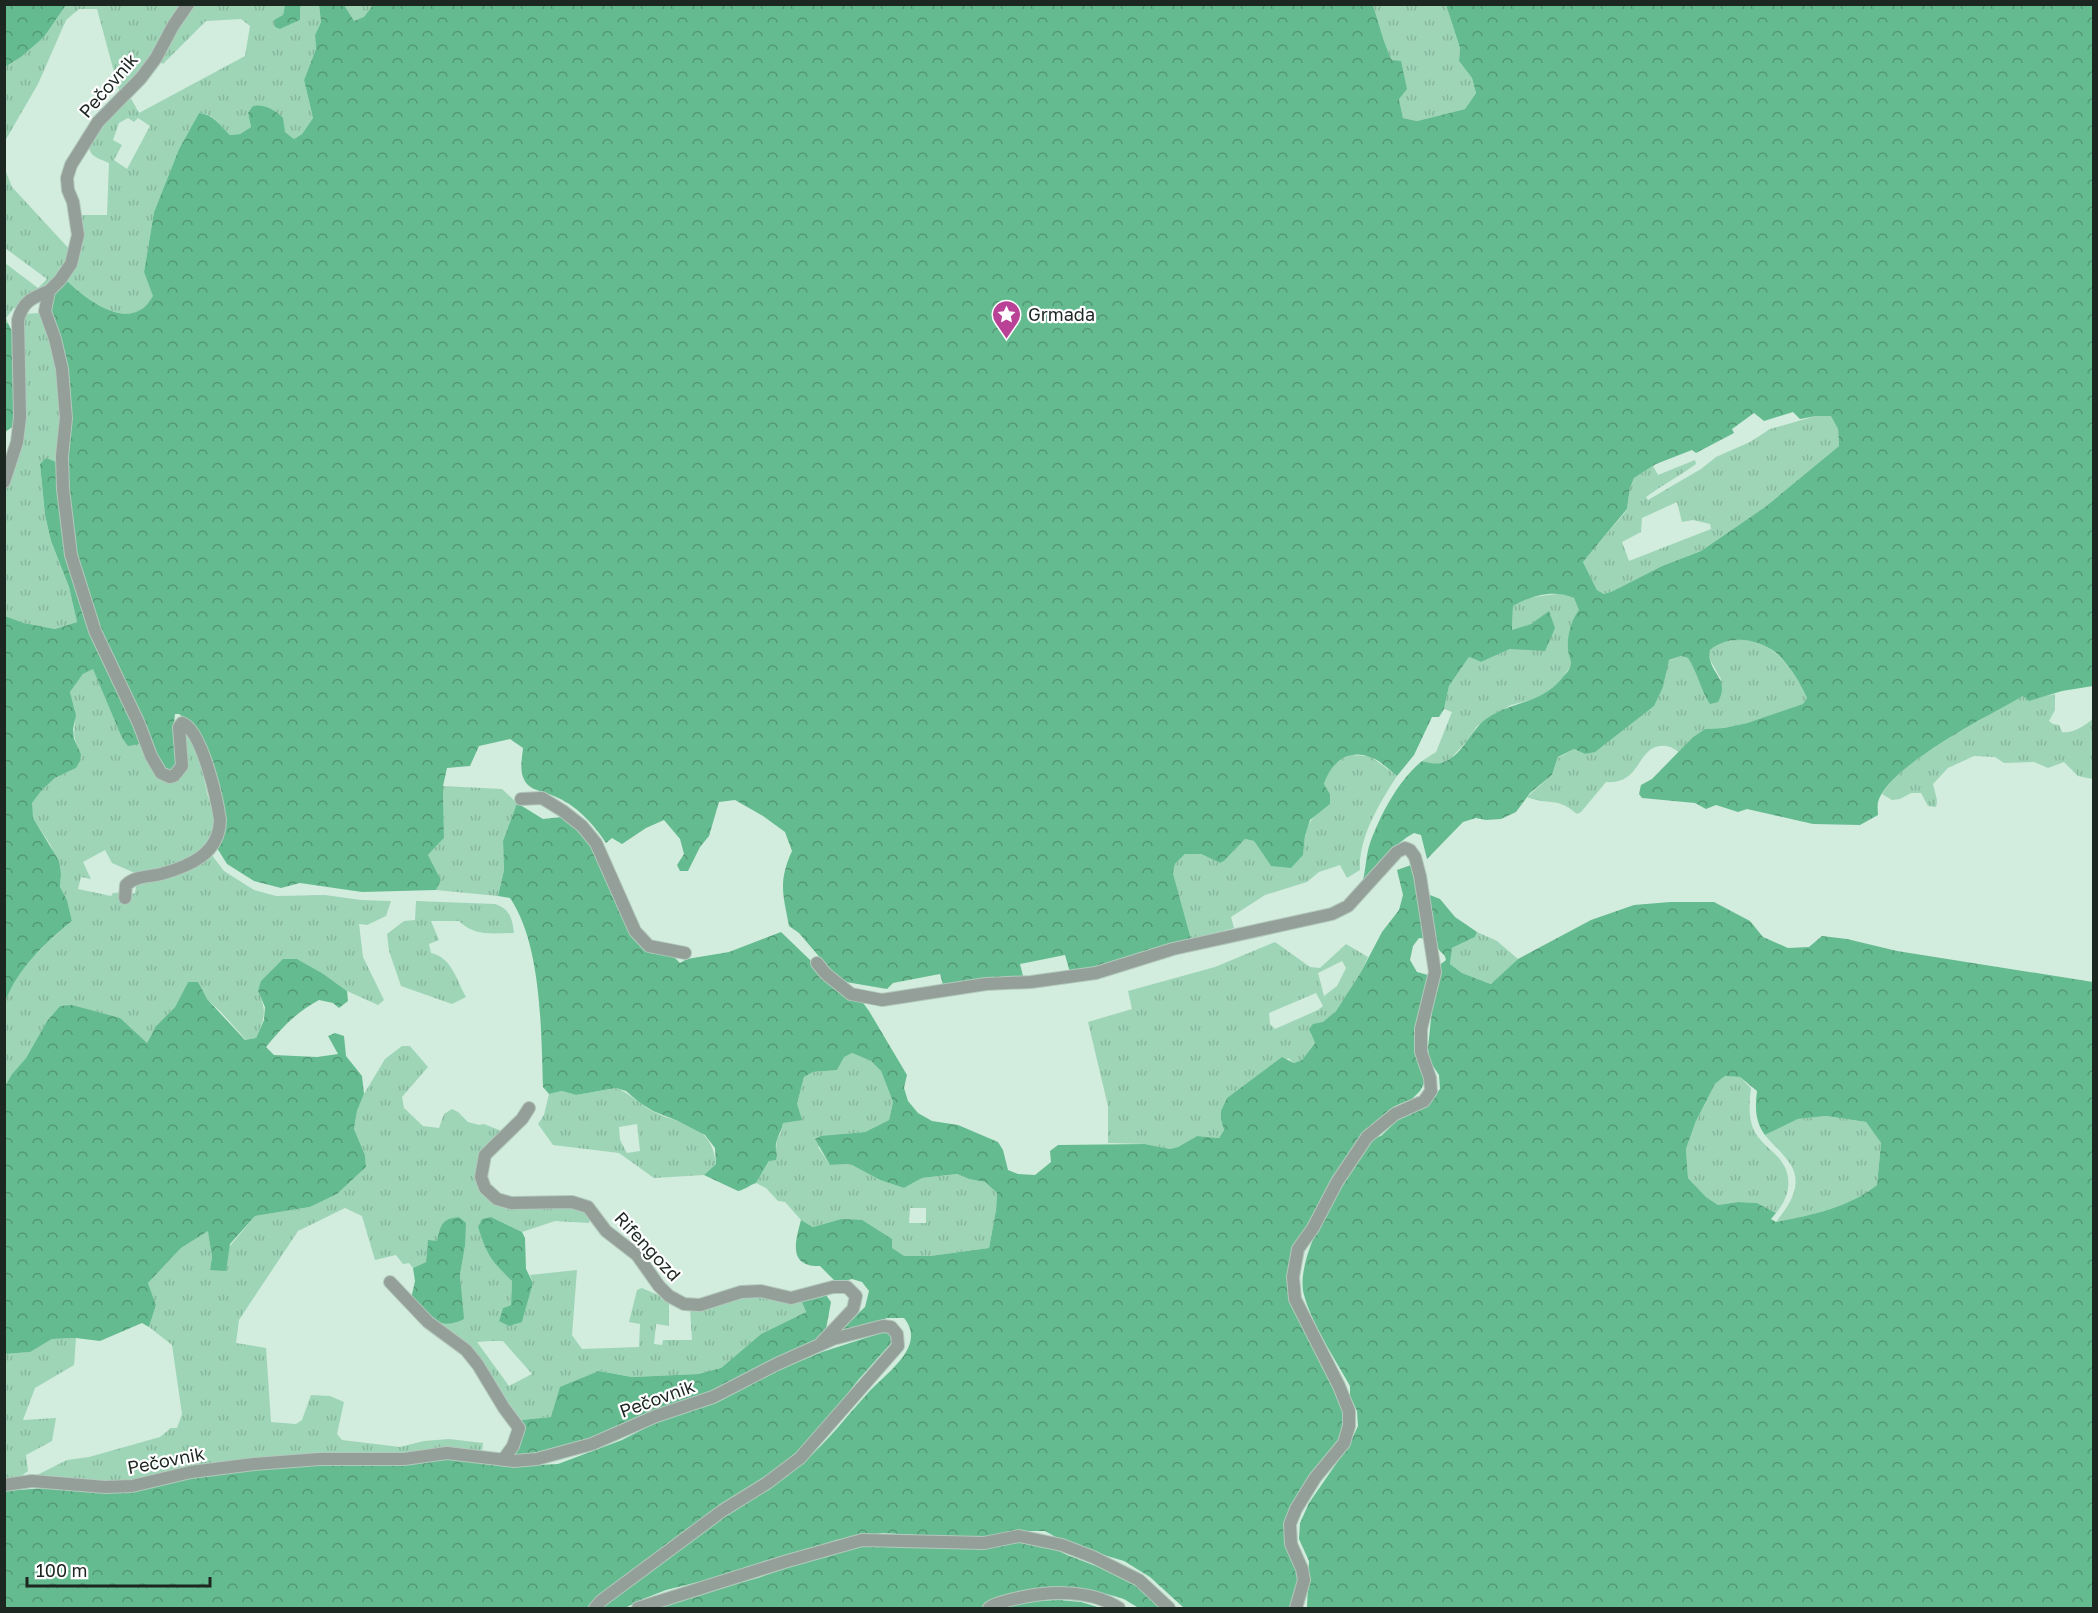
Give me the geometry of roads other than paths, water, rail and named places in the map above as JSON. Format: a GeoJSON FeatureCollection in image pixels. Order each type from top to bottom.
{"type":"FeatureCollection","features":[{"type":"Feature","properties":{"kind":"street","name":"Pečovnik"},"geometry":{"type":"LineString","coordinates":[[4,482],[17,442],[20,417],[18,320],[22,307],[33,298],[49,291],[60,280],[71,264],[78,235],[73,202],[68,190],[67,178],[71,165],[98,122],[141,78],[156,58],[188,4]]}},
{"type":"Feature","properties":{"kind":"street","name":"Pečovnik"},"geometry":{"type":"LineString","coordinates":[[49,291],[45,312],[55,339],[62,369],[66,418],[62,456],[63,489],[71,555],[95,631],[139,724],[151,756],[157,768],[165,775],[174,776],[182,766],[179,727],[182,723],[189,726],[201,747],[220,820],[220,827],[212,848],[198,860],[161,874],[131,880],[126,885],[125,898]]}},
{"type":"Feature","properties":{"kind":"street"},"geometry":{"type":"LineString","coordinates":[[521,799],[542,798],[582,826],[596,843],[634,931],[649,946],[685,953]]}},
{"type":"Feature","properties":{"kind":"street"},"geometry":{"type":"LineString","coordinates":[[817,963],[826,974],[850,993],[882,1000],[986,984],[1031,982],[1096,973],[1173,949],[1332,914],[1347,906],[1396,852],[1405,848],[1410,850],[1415,857],[1420,876],[1436,972],[1421,1029],[1421,1052],[1430,1078],[1431,1091],[1424,1101],[1395,1114],[1367,1137],[1337,1182],[1299,1250],[1293,1277],[1295,1299],[1339,1386],[1349,1411],[1349,1426],[1344,1443],[1315,1478],[1296,1509],[1290,1524],[1291,1544],[1302,1569],[1304,1580],[1296,1608]]}},
{"type":"Feature","properties":{"kind":"street","name":"Rifengozd"},"geometry":{"type":"LineString","coordinates":[[529,1108],[522,1119],[485,1155],[481,1177],[485,1188],[497,1199],[511,1203],[572,1202],[588,1207],[606,1231],[637,1255],[658,1286],[669,1296],[684,1304],[700,1305],[741,1292],[761,1291],[791,1298],[833,1287],[847,1287],[856,1296],[853,1309],[818,1346]]}},
{"type":"Feature","properties":{"kind":"street"},"geometry":{"type":"LineString","coordinates":[[390,1282],[428,1322],[466,1350],[519,1428],[513,1446],[503,1460]]}},
{"type":"Feature","properties":{"kind":"street","name":"Pečovnik"},"geometry":{"type":"LineString","coordinates":[[4,1485],[32,1481],[105,1487],[132,1486],[191,1472],[320,1459],[404,1459],[447,1453],[514,1461],[537,1459],[591,1444],[656,1416],[713,1397],[833,1340],[883,1326],[891,1327],[897,1334],[898,1346],[800,1458],[675,1545],[601,1601],[596,1608]]}},
{"type":"Feature","properties":{"kind":"street"},"geometry":{"type":"LineString","coordinates":[[638,1608],[862,1540],[984,1544],[1019,1536],[1062,1545],[1102,1562],[1139,1580],[1169,1608]]}},
{"type":"Feature","properties":{"kind":"street"},"geometry":{"type":"LineString","coordinates":[[989,1608],[1027,1596],[1069,1593],[1108,1601],[1119,1608]]}},
{"type":"Feature","properties":{"kind":"place","name":"Grmada"},"geometry":{"type":"Point","coordinates":[1007,340]}}]}
